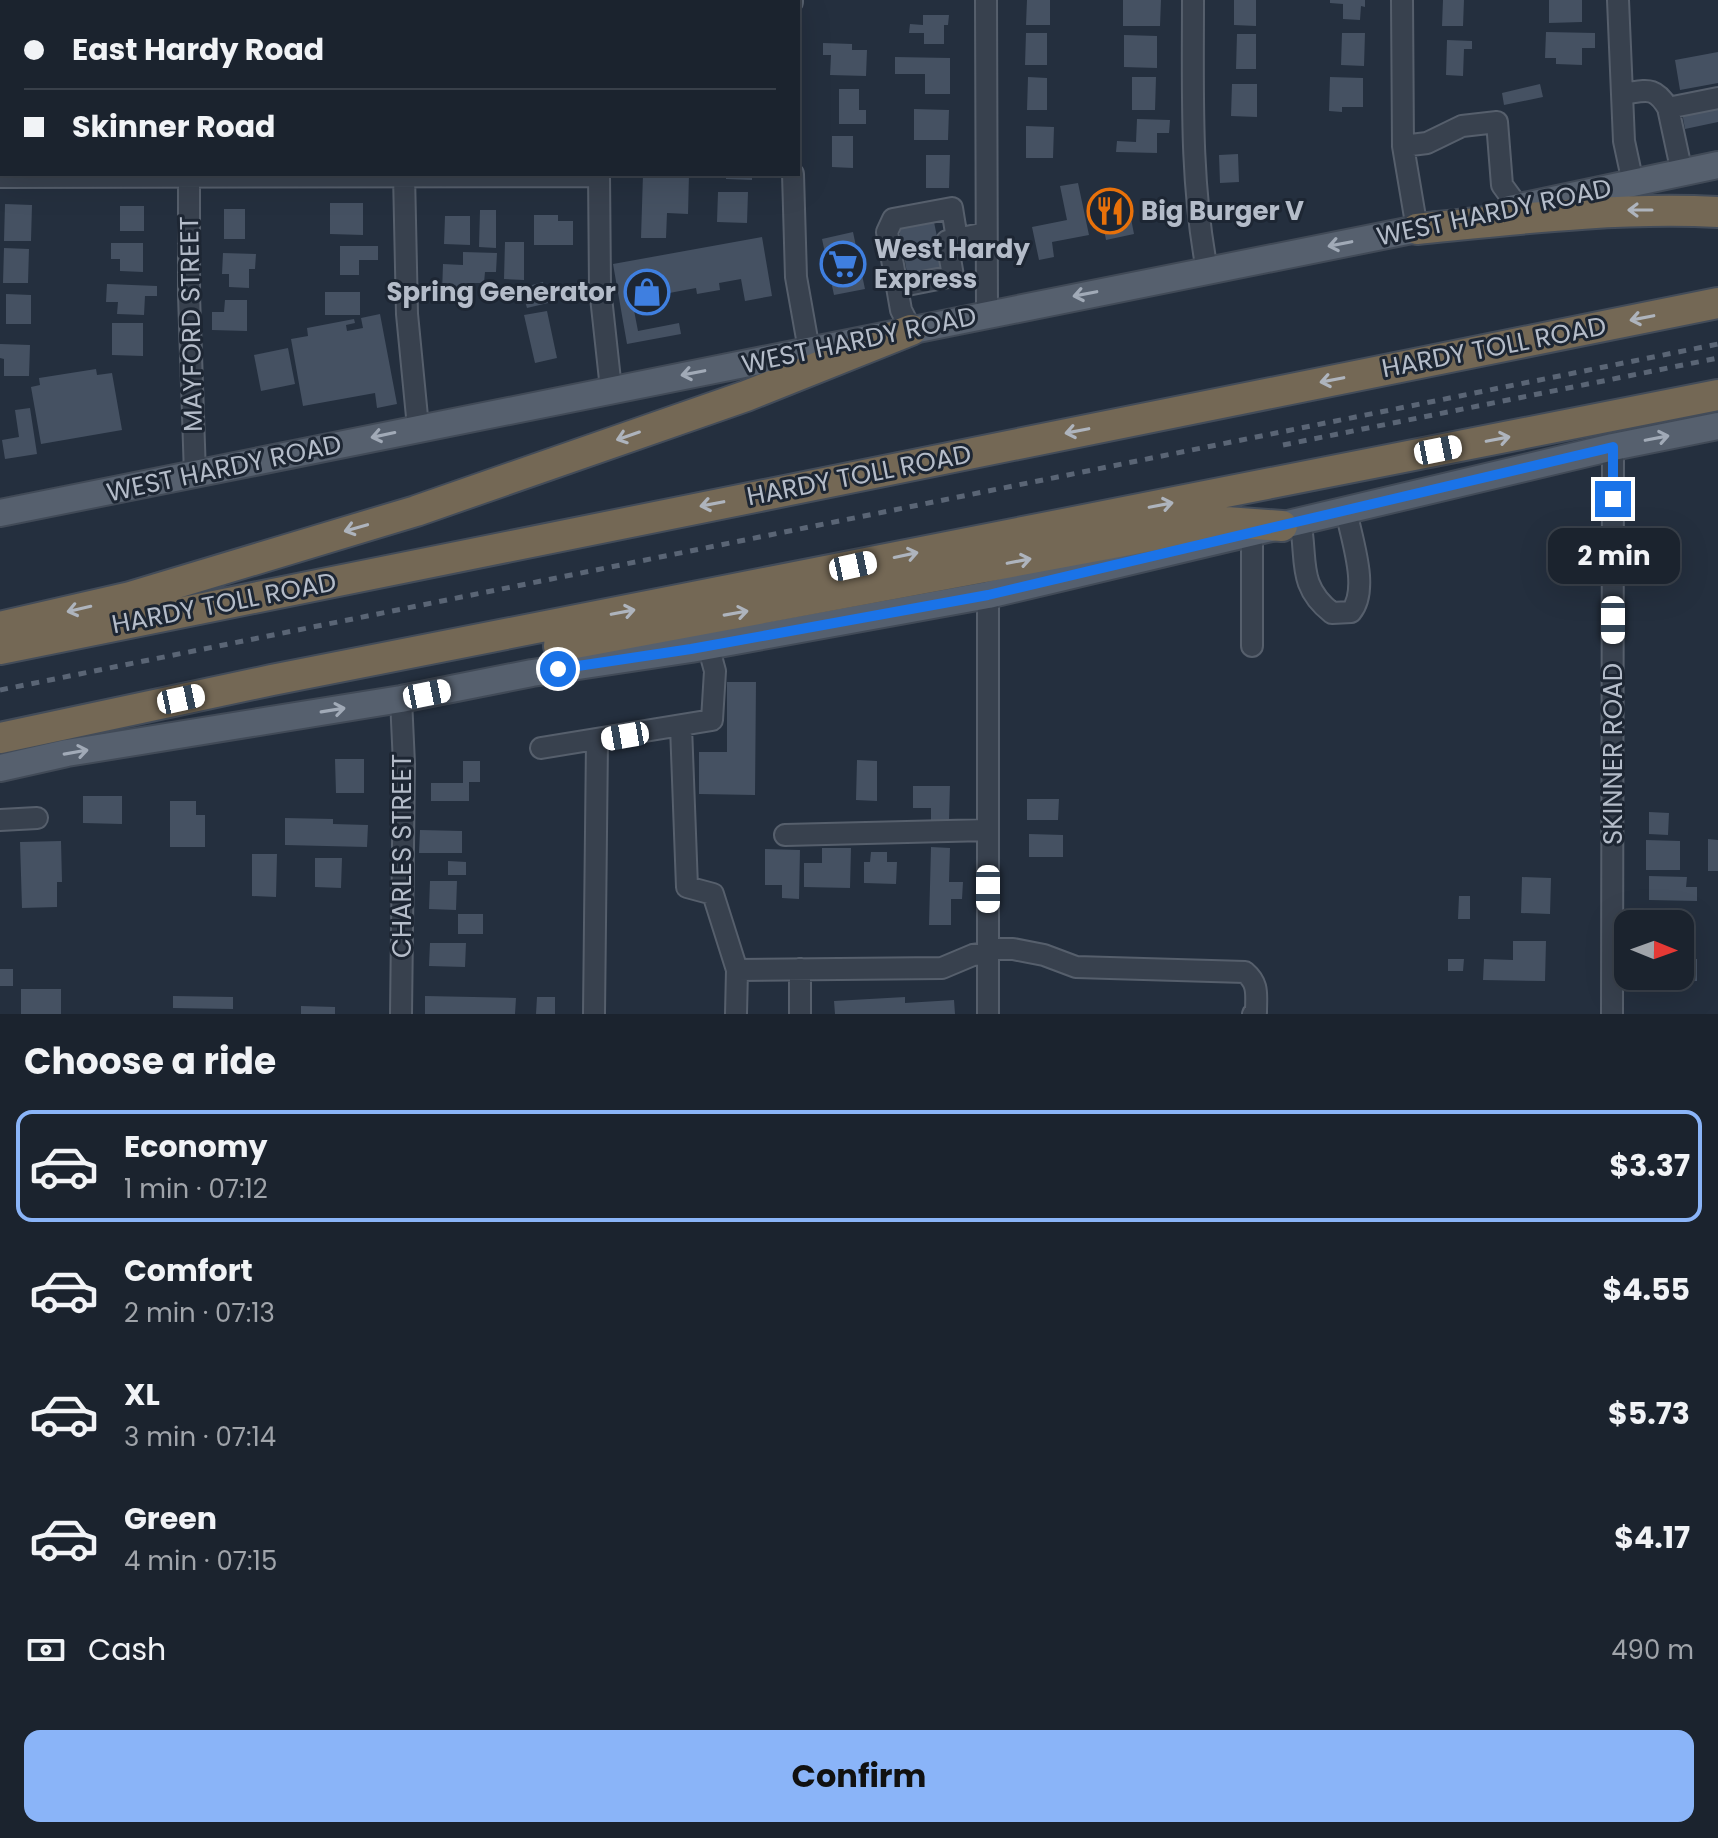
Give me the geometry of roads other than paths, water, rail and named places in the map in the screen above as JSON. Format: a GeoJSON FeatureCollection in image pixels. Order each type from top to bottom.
{"type":"FeatureCollection","features":[{"type":"Feature","properties":{"kind":"highway"},"geometry":{"type":"LineString","coordinates":[[1417,229],[1585,212],[1718,212]]}},
{"type":"Feature","properties":{"kind":"highway","name":"HARDY TOLL ROAD"},"geometry":{"type":"LineString","coordinates":[[0,649],[1718,303]]}},
{"type":"Feature","properties":{"kind":"highway"},"geometry":{"type":"LineString","coordinates":[[0,627],[130,597],[416,511],[746,396],[911,330]]}},
{"type":"Feature","properties":{"kind":"highway"},"geometry":{"type":"LineString","coordinates":[[0,738],[272,680],[1718,395]]}},
{"type":"Feature","properties":{"kind":"highway"},"geometry":{"type":"LineString","coordinates":[[272,680],[392,676],[1226,522],[1291,524]]}},
{"type":"Feature","properties":{"kind":"main road","name":"WEST HARDY ROAD"},"geometry":{"type":"LineString","coordinates":[[0,513],[1417,229],[1718,165]]}},
{"type":"Feature","properties":{"kind":"main road"},"geometry":{"type":"LineString","coordinates":[[0,768],[67,753],[401,699],[532,673],[988,595],[1613,447],[1718,426]]}},
{"type":"Feature","properties":{"kind":"street"},"geometry":{"type":"LineString","coordinates":[[986,0],[987,314]]}},
{"type":"Feature","properties":{"kind":"street"},"geometry":{"type":"LineString","coordinates":[[1193,0],[1193,169],[1207,270]]}},
{"type":"Feature","properties":{"kind":"street"},"geometry":{"type":"LineString","coordinates":[[1402,0],[1403,146],[1417,229]]}},
{"type":"Feature","properties":{"kind":"street"},"geometry":{"type":"LineString","coordinates":[[1618,0],[1624,141],[1633,183]]}},
{"type":"Feature","properties":{"kind":"street"},"geometry":{"type":"LineString","coordinates":[[1622,94],[1649,91],[1661,97],[1668,108],[1682,173]]}},
{"type":"Feature","properties":{"kind":"street"},"geometry":{"type":"LineString","coordinates":[[1668,108],[1718,98]]}},
{"type":"Feature","properties":{"kind":"street"},"geometry":{"type":"LineString","coordinates":[[1403,146],[1427,143],[1462,126],[1497,122],[1502,185],[1518,207]]}},
{"type":"Feature","properties":{"kind":"street"},"geometry":{"type":"LineString","coordinates":[[0,177],[94,176]]}},
{"type":"Feature","properties":{"kind":"street","name":"MAYFORD STREET"},"geometry":{"type":"LineString","coordinates":[[189,176],[189,309],[195,475]]}},
{"type":"Feature","properties":{"kind":"street"},"geometry":{"type":"LineString","coordinates":[[404,176],[407,314],[418,427]]}},
{"type":"Feature","properties":{"kind":"street"},"geometry":{"type":"LineString","coordinates":[[599,176],[600,288],[611,389]]}},
{"type":"Feature","properties":{"kind":"street"},"geometry":{"type":"LineString","coordinates":[[793,176],[796,277],[809,350]]}},
{"type":"Feature","properties":{"kind":"street"},"geometry":{"type":"LineString","coordinates":[[911,330],[901,310],[887,232],[893,219],[952,208],[957,239]]}},
{"type":"Feature","properties":{"kind":"street"},"geometry":{"type":"LineString","coordinates":[[897,287],[953,276],[947,241],[986,233]]}},
{"type":"Feature","properties":{"kind":"street","name":"SKINNER ROAD"},"geometry":{"type":"LineString","coordinates":[[1612,1014],[1613,447]]}},
{"type":"Feature","properties":{"kind":"street"},"geometry":{"type":"LineString","coordinates":[[1291,524],[1303,537],[1303,572],[1313,592],[1332,613],[1351,612],[1358,600],[1360,587],[1346,510]]}},
{"type":"Feature","properties":{"kind":"street"},"geometry":{"type":"LineString","coordinates":[[1252,533],[1252,646]]}},
{"type":"Feature","properties":{"kind":"street"},"geometry":{"type":"LineString","coordinates":[[988,595],[988,1014]]}},
{"type":"Feature","properties":{"kind":"street"},"geometry":{"type":"LineString","coordinates":[[541,748],[712,720],[715,671],[708,645]]}},
{"type":"Feature","properties":{"kind":"street","name":"CHARLES STREET"},"geometry":{"type":"LineString","coordinates":[[401,699],[404,764],[401,1014]]}},
{"type":"Feature","properties":{"kind":"street"},"geometry":{"type":"LineString","coordinates":[[681,726],[687,887],[713,894],[737,970],[736,1014]]}},
{"type":"Feature","properties":{"kind":"street"},"geometry":{"type":"LineString","coordinates":[[594,1014],[597,741]]}},
{"type":"Feature","properties":{"kind":"street"},"geometry":{"type":"LineString","coordinates":[[0,820],[37,818]]}},
{"type":"Feature","properties":{"kind":"street"},"geometry":{"type":"LineString","coordinates":[[785,835],[988,830]]}},
{"type":"Feature","properties":{"kind":"street"},"geometry":{"type":"LineString","coordinates":[[737,970],[942,968],[973,955],[1013,949],[1044,955],[1076,967],[1245,972],[1254,980],[1256,1012],[1253,1014]]}},
{"type":"Feature","properties":{"kind":"street"},"geometry":{"type":"LineString","coordinates":[[800,969],[800,1014]]}},
{"type":"Feature","properties":{"kind":"railway"},"geometry":{"type":"LineString","coordinates":[[0,690],[1718,344]]}},
{"type":"Feature","properties":{"kind":"railway"},"geometry":{"type":"LineString","coordinates":[[1283,445],[1718,358]]}},
{"type":"Feature","properties":{"kind":"place","name":"Big Burger V"},"geometry":{"type":"Point","coordinates":[1110,211]}},
{"type":"Feature","properties":{"kind":"place","name":"West Hardy Express"},"geometry":{"type":"Point","coordinates":[843,264]}},
{"type":"Feature","properties":{"kind":"place","name":"Spring Generator"},"geometry":{"type":"Point","coordinates":[647,292]}}]}
